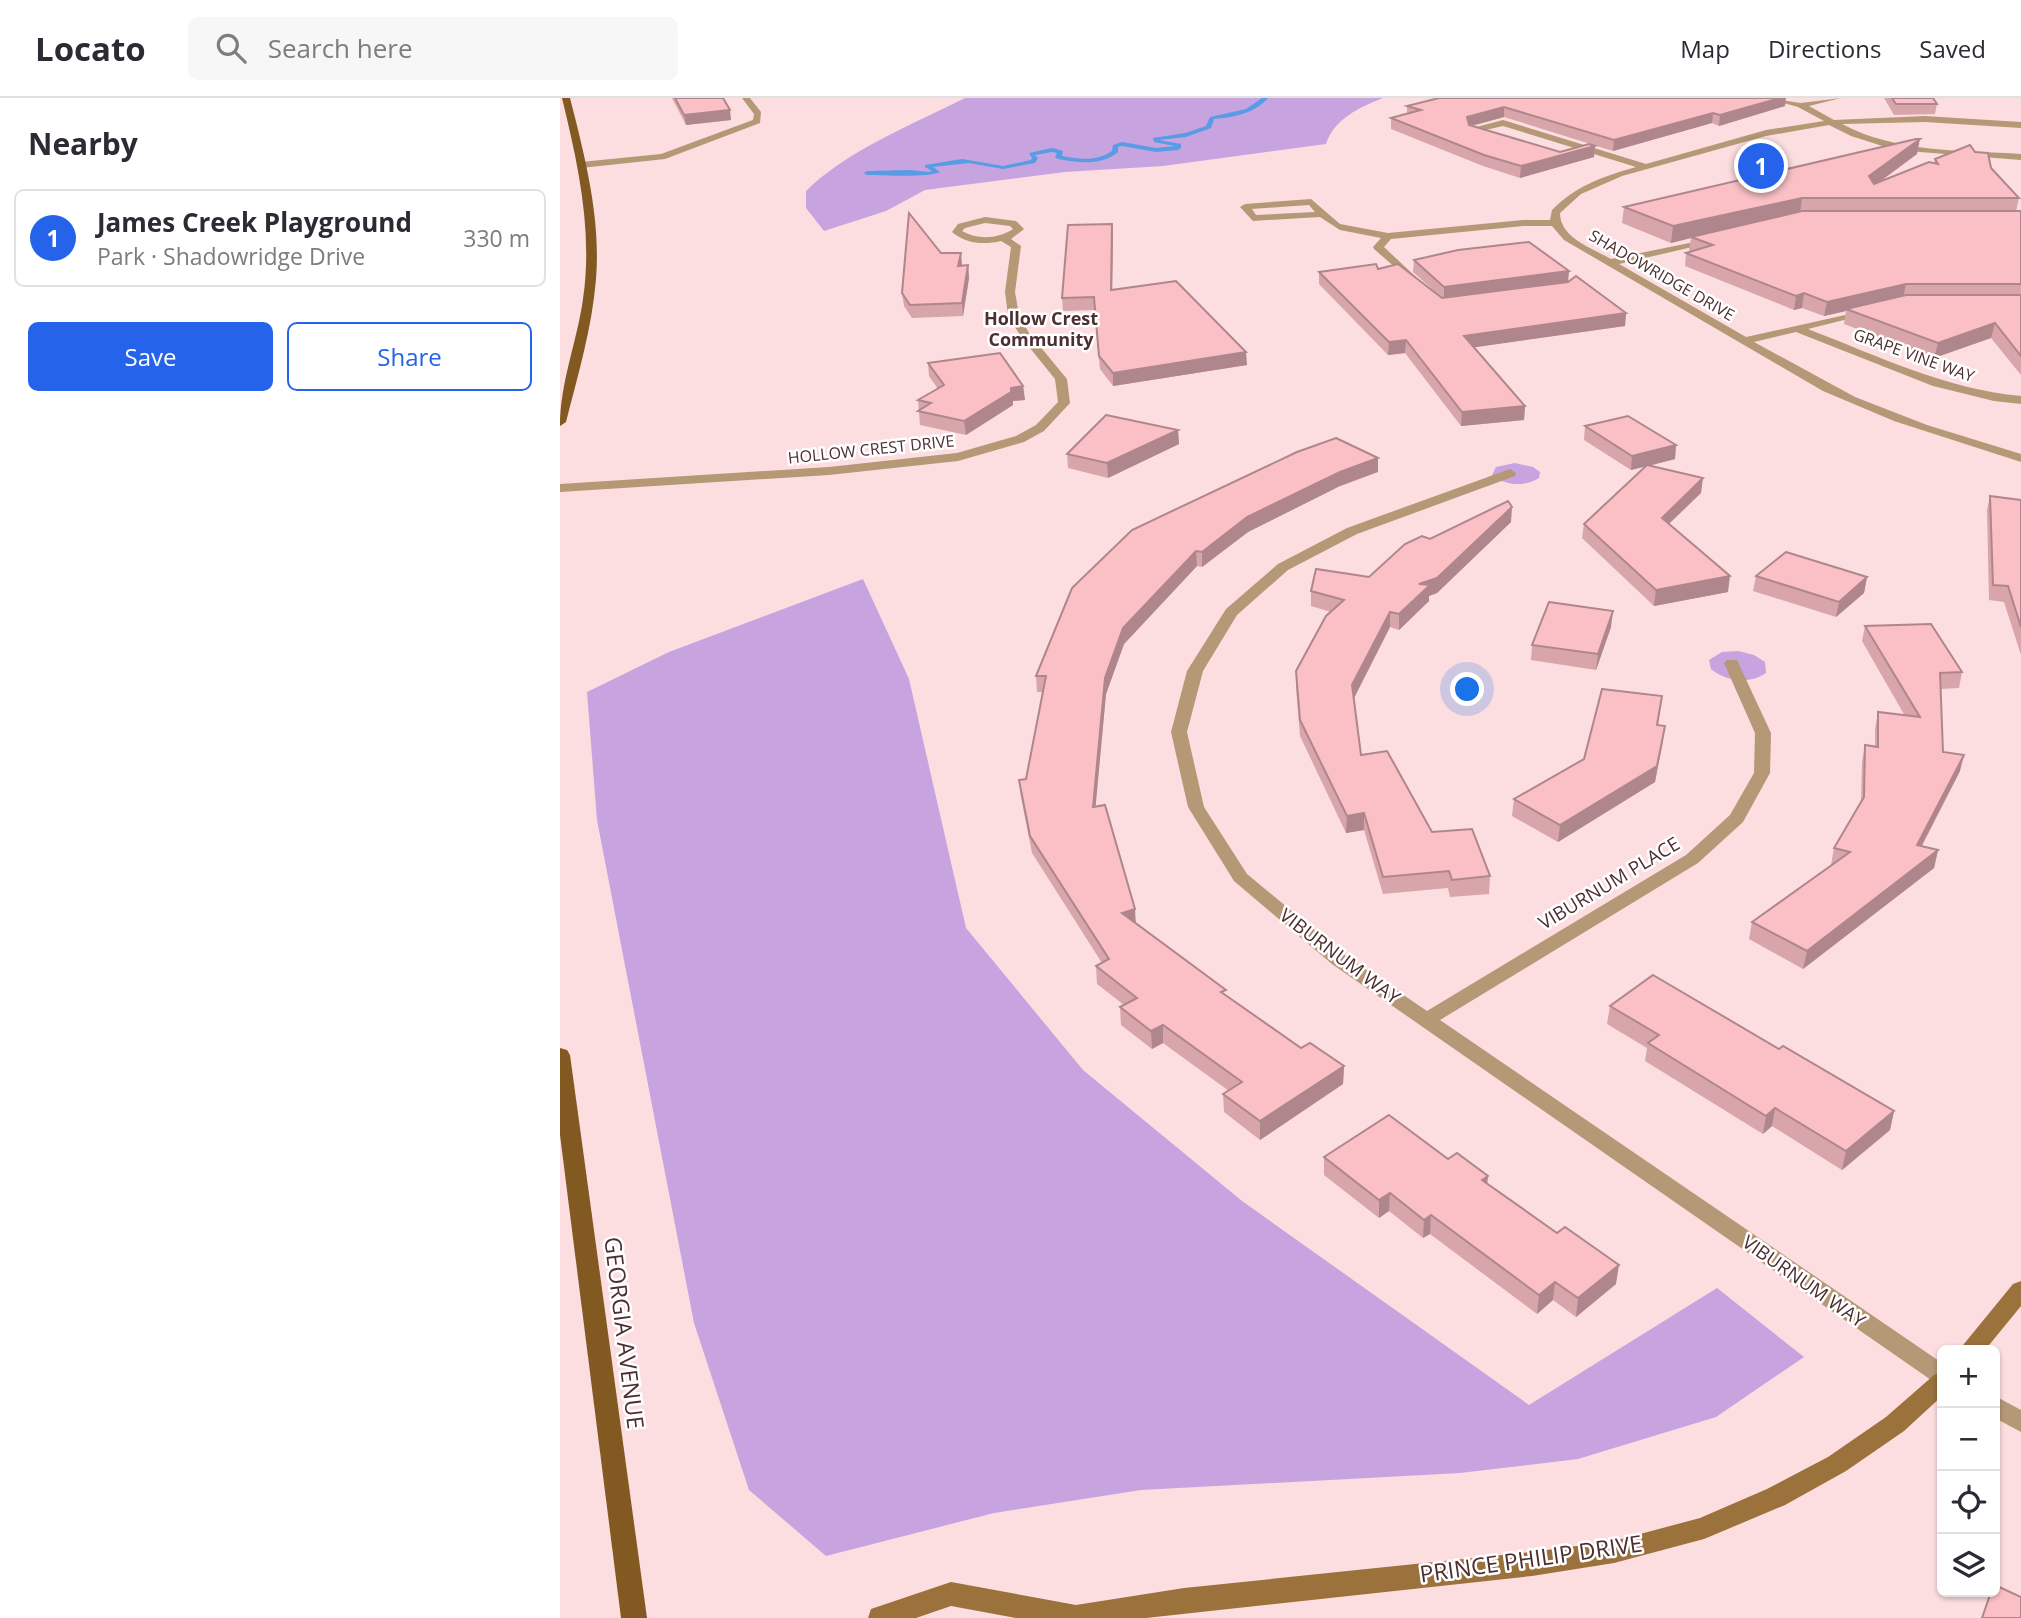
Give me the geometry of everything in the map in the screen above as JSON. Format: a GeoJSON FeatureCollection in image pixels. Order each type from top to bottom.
{"type":"FeatureCollection","features":[{"type":"Feature","properties":{"kind":"main road"},"geometry":{"type":"LineString","coordinates":[[560,422],[582,335],[591,275],[591,233],[581,166],[566,98]]}},
{"type":"Feature","properties":{"kind":"main road","name":"GEORGIA AVENUE"},"geometry":{"type":"LineString","coordinates":[[560,1055],[634,1618]]}},
{"type":"Feature","properties":{"kind":"street"},"geometry":{"type":"LineString","coordinates":[[581,166],[662,156],[745,126],[757,121],[758,114],[746,98]]}},
{"type":"Feature","properties":{"kind":"street"},"geometry":{"type":"LineString","coordinates":[[1769,98],[1801,105],[1854,134],[1895,147],[2021,158]]}},
{"type":"Feature","properties":{"kind":"street"},"geometry":{"type":"LineString","coordinates":[[1801,105],[1837,98]]}},
{"type":"Feature","properties":{"kind":"street"},"geometry":{"type":"LineString","coordinates":[[1323,214],[1254,218],[1245,207],[1311,202],[1323,214],[1333,225],[1388,236],[1523,222],[1555,223],[1555,212],[1567,197],[1578,189],[1767,133],[1836,123],[1955,120],[2021,125]]}},
{"type":"Feature","properties":{"kind":"street"},"geometry":{"type":"LineString","coordinates":[[1497,138],[1472,131],[1503,123],[1646,167]]}},
{"type":"Feature","properties":{"kind":"street"},"geometry":{"type":"LineString","coordinates":[[1569,154],[1589,149]]}},
{"type":"Feature","properties":{"kind":"street","name":"HOLLOW CREST DRIVE"},"geometry":{"type":"LineString","coordinates":[[560,488],[923,463],[992,449],[1040,428],[1064,402],[1064,390],[1061,379],[1017,322],[1011,310],[1016,246],[1003,238],[974,239],[960,235],[957,229],[967,223],[985,220],[1005,221],[1017,226],[1017,232],[1003,238]]}},
{"type":"Feature","properties":{"kind":"street","name":"SHADOWRIDGE DRIVE"},"geometry":{"type":"LineString","coordinates":[[1555,223],[1567,238],[1827,389],[1872,410],[2021,458]]}},
{"type":"Feature","properties":{"kind":"street"},"geometry":{"type":"LineString","coordinates":[[1388,236],[1378,247],[1423,288]]}},
{"type":"Feature","properties":{"kind":"street"},"geometry":{"type":"LineString","coordinates":[[1609,263],[1722,237]]}},
{"type":"Feature","properties":{"kind":"street"},"geometry":{"type":"LineString","coordinates":[[1744,341],[1883,306]]}},
{"type":"Feature","properties":{"kind":"street","name":"GRAPE VINE WAY"},"geometry":{"type":"LineString","coordinates":[[1799,329],[1949,387],[2021,400]]}},
{"type":"Feature","properties":{"kind":"street","name":"VIBURNUM WAY"},"geometry":{"type":"LineString","coordinates":[[1510,473],[1352,531],[1283,567],[1231,612],[1195,671],[1179,732],[1196,807],[1240,877],[1339,960],[1937,1372]]}},
{"type":"Feature","properties":{"kind":"street","name":"VIBURNUM PLACE"},"geometry":{"type":"LineString","coordinates":[[1426,1020],[1692,859],[1737,818],[1762,773],[1763,733],[1732,663]]}},
{"type":"Feature","properties":{"kind":"street"},"geometry":{"type":"LineString","coordinates":[[1975,1345],[2021,1290]]}},
{"type":"Feature","properties":{"kind":"street","name":"PRINCE PHILIP DRIVE"},"geometry":{"type":"LineString","coordinates":[[881,1618],[951,1594],[1075,1618],[1184,1600],[1532,1564],[1614,1552],[1704,1528],[1776,1497],[1837,1464],[1895,1424],[1937,1386]]}},
{"type":"Feature","properties":{"kind":"street"},"geometry":{"type":"LineString","coordinates":[[1998,1408],[2021,1422]]}},
{"type":"Feature","properties":{"kind":"shaded area"},"geometry":{"type":"Polygon","coordinates":[[[965,98],[1383,98],[1341,121],[1326,144],[1163,166],[1065,172],[925,190],[886,211],[824,231],[806,208],[806,191],[861,150],[965,98]]]}},
{"type":"Feature","properties":{"kind":"shaded area"},"geometry":{"type":"Polygon","coordinates":[[[1515,463],[1533,467],[1540,472],[1539,478],[1528,483],[1515,484],[1492,475],[1496,467],[1515,463]]]}},
{"type":"Feature","properties":{"kind":"shaded area"},"geometry":{"type":"Polygon","coordinates":[[[863,579],[909,679],[966,928],[1083,1070],[1242,1201],[1529,1405],[1717,1288],[1804,1357],[1716,1417],[1578,1459],[1460,1473],[1141,1490],[994,1513],[826,1556],[749,1490],[694,1323],[597,820],[587,692],[669,652],[863,579]]]}},
{"type":"Feature","properties":{"kind":"shaded area"},"geometry":{"type":"Polygon","coordinates":[[[1738,651],[1754,655],[1765,662],[1766,673],[1752,679],[1737,680],[1711,669],[1709,660],[1722,652],[1738,651]]]}},
{"type":"Feature","properties":{"kind":"building"},"geometry":{"type":"Polygon","coordinates":[[[675,98],[723,98],[730,110],[684,115],[675,98]]]}},
{"type":"Feature","properties":{"kind":"building"},"geometry":{"type":"Polygon","coordinates":[[[1439,98],[1780,98],[1614,140],[1504,107],[1467,117],[1469,125],[1560,152],[1589,144],[1595,146],[1521,166],[1484,155],[1391,118],[1421,110],[1407,106],[1439,98]]]}},
{"type":"Feature","properties":{"kind":"building"},"geometry":{"type":"Polygon","coordinates":[[[1892,98],[1933,98],[1937,104],[1896,104],[1892,98]]]}},
{"type":"Feature","properties":{"kind":"building"},"geometry":{"type":"Polygon","coordinates":[[[1920,139],[1869,176],[1874,184],[1929,162],[1938,164],[1935,159],[1970,145],[1975,152],[1988,153],[1991,168],[2019,198],[1802,198],[1673,226],[1624,207],[1920,139]]]}},
{"type":"Feature","properties":{"kind":"building"},"geometry":{"type":"Polygon","coordinates":[[[1802,211],[2021,211],[2021,284],[1906,284],[1827,302],[1804,293],[1796,296],[1686,253],[1713,245],[1691,237],[1802,211]]]}},
{"type":"Feature","properties":{"kind":"building"},"geometry":{"type":"Polygon","coordinates":[[[909,213],[941,253],[961,253],[958,266],[968,265],[962,303],[910,305],[902,293],[909,213]]]}},
{"type":"Feature","properties":{"kind":"building"},"geometry":{"type":"Polygon","coordinates":[[[1112,224],[1111,290],[1176,281],[1246,352],[1113,373],[1099,356],[1094,297],[1062,298],[1068,225],[1112,224]]]}},
{"type":"Feature","properties":{"kind":"building"},"geometry":{"type":"Polygon","coordinates":[[[1529,242],[1569,271],[1444,287],[1414,260],[1458,250],[1529,242]]]}},
{"type":"Feature","properties":{"kind":"building"},"geometry":{"type":"Polygon","coordinates":[[[1376,264],[1378,269],[1398,264],[1442,298],[1568,282],[1576,276],[1626,313],[1464,336],[1525,406],[1462,412],[1406,340],[1389,342],[1319,272],[1376,264]]]}},
{"type":"Feature","properties":{"kind":"building"},"geometry":{"type":"Polygon","coordinates":[[[1906,295],[2021,295],[2021,356],[1995,323],[1938,343],[1846,309],[1906,295]]]}},
{"type":"Feature","properties":{"kind":"building"},"geometry":{"type":"Polygon","coordinates":[[[1000,353],[1023,386],[1011,388],[1011,392],[964,421],[918,411],[931,403],[918,400],[944,385],[928,363],[1000,353]]]}},
{"type":"Feature","properties":{"kind":"building"},"geometry":{"type":"Polygon","coordinates":[[[1106,415],[1178,430],[1107,463],[1067,454],[1106,415]]]}},
{"type":"Feature","properties":{"kind":"building"},"geometry":{"type":"Polygon","coordinates":[[[1628,416],[1676,445],[1632,456],[1585,426],[1628,416]]]}},
{"type":"Feature","properties":{"kind":"building"},"geometry":{"type":"Polygon","coordinates":[[[1336,438],[1378,458],[1340,472],[1247,517],[1202,552],[1196,551],[1123,628],[1105,678],[1093,807],[1105,805],[1135,909],[1122,913],[1226,990],[1221,992],[1301,1048],[1310,1043],[1344,1066],[1260,1121],[1223,1094],[1242,1082],[1163,1025],[1151,1031],[1120,1007],[1137,998],[1096,966],[1109,959],[1030,836],[1019,780],[1026,779],[1046,676],[1036,676],[1072,588],[1132,530],[1297,452],[1336,438]]]}},
{"type":"Feature","properties":{"kind":"building"},"geometry":{"type":"Polygon","coordinates":[[[1647,465],[1703,478],[1662,518],[1730,576],[1656,590],[1584,524],[1647,465]]]}},
{"type":"Feature","properties":{"kind":"building"},"geometry":{"type":"Polygon","coordinates":[[[1990,496],[2021,500],[2021,627],[2008,586],[1993,585],[1990,496]]]}},
{"type":"Feature","properties":{"kind":"building"},"geometry":{"type":"Polygon","coordinates":[[[1508,501],[1512,507],[1437,578],[1419,584],[1430,585],[1399,614],[1390,612],[1352,685],[1361,755],[1387,751],[1432,832],[1472,829],[1490,876],[1452,880],[1449,871],[1383,877],[1364,813],[1347,816],[1300,720],[1296,671],[1326,616],[1344,600],[1311,591],[1316,569],[1369,577],[1405,544],[1422,536],[1430,539],[1508,501]]]}},
{"type":"Feature","properties":{"kind":"building"},"geometry":{"type":"Polygon","coordinates":[[[1786,552],[1867,577],[1839,602],[1756,576],[1786,552]]]}},
{"type":"Feature","properties":{"kind":"building"},"geometry":{"type":"Polygon","coordinates":[[[1549,602],[1613,611],[1598,654],[1532,645],[1549,602]]]}},
{"type":"Feature","properties":{"kind":"building"},"geometry":{"type":"Polygon","coordinates":[[[1931,624],[1962,672],[1940,673],[1943,752],[1964,755],[1917,845],[1938,850],[1807,951],[1752,922],[1850,852],[1834,848],[1864,797],[1865,745],[1878,747],[1878,712],[1920,717],[1865,626],[1931,624]]]}},
{"type":"Feature","properties":{"kind":"building"},"geometry":{"type":"Polygon","coordinates":[[[1602,689],[1662,696],[1657,725],[1665,726],[1657,766],[1560,825],[1514,799],[1584,759],[1602,689]]]}},
{"type":"Feature","properties":{"kind":"building"},"geometry":{"type":"Polygon","coordinates":[[[1653,975],[1779,1049],[1783,1046],[1894,1111],[1846,1151],[1775,1108],[1766,1116],[1648,1043],[1659,1035],[1610,1006],[1653,975]]]}},
{"type":"Feature","properties":{"kind":"building"},"geometry":{"type":"Polygon","coordinates":[[[1389,1115],[1448,1159],[1457,1153],[1488,1176],[1482,1180],[1557,1233],[1565,1227],[1619,1265],[1578,1298],[1555,1282],[1539,1295],[1431,1215],[1424,1220],[1390,1193],[1379,1200],[1324,1157],[1389,1115]]]}},
{"type":"Feature","properties":{"kind":"building"},"geometry":{"type":"Polygon","coordinates":[[[2000,1587],[2021,1597],[2021,1618],[1982,1618],[1989,1597],[2000,1597],[2000,1587]]]}},
{"type":"Feature","properties":{"kind":"waterway"},"geometry":{"type":"LineString","coordinates":[[867,173],[929,174],[937,172],[927,166],[962,161],[1008,167],[1033,162],[1035,158],[1031,154],[1052,150],[1061,152],[1058,157],[1080,161],[1095,160],[1109,156],[1115,152],[1115,146],[1122,144],[1156,150],[1178,148],[1179,145],[1156,141],[1156,138],[1186,135],[1209,127],[1212,118],[1248,110],[1265,98]]}},
{"type":"Feature","properties":{"kind":"place","name":"James Creek Playground"},"geometry":{"type":"Point","coordinates":[1761,166]}},
{"type":"Feature","properties":{"kind":"district","name":"Hollow Crest Community"},"geometry":{"type":"Point","coordinates":[1041,329]}}]}
